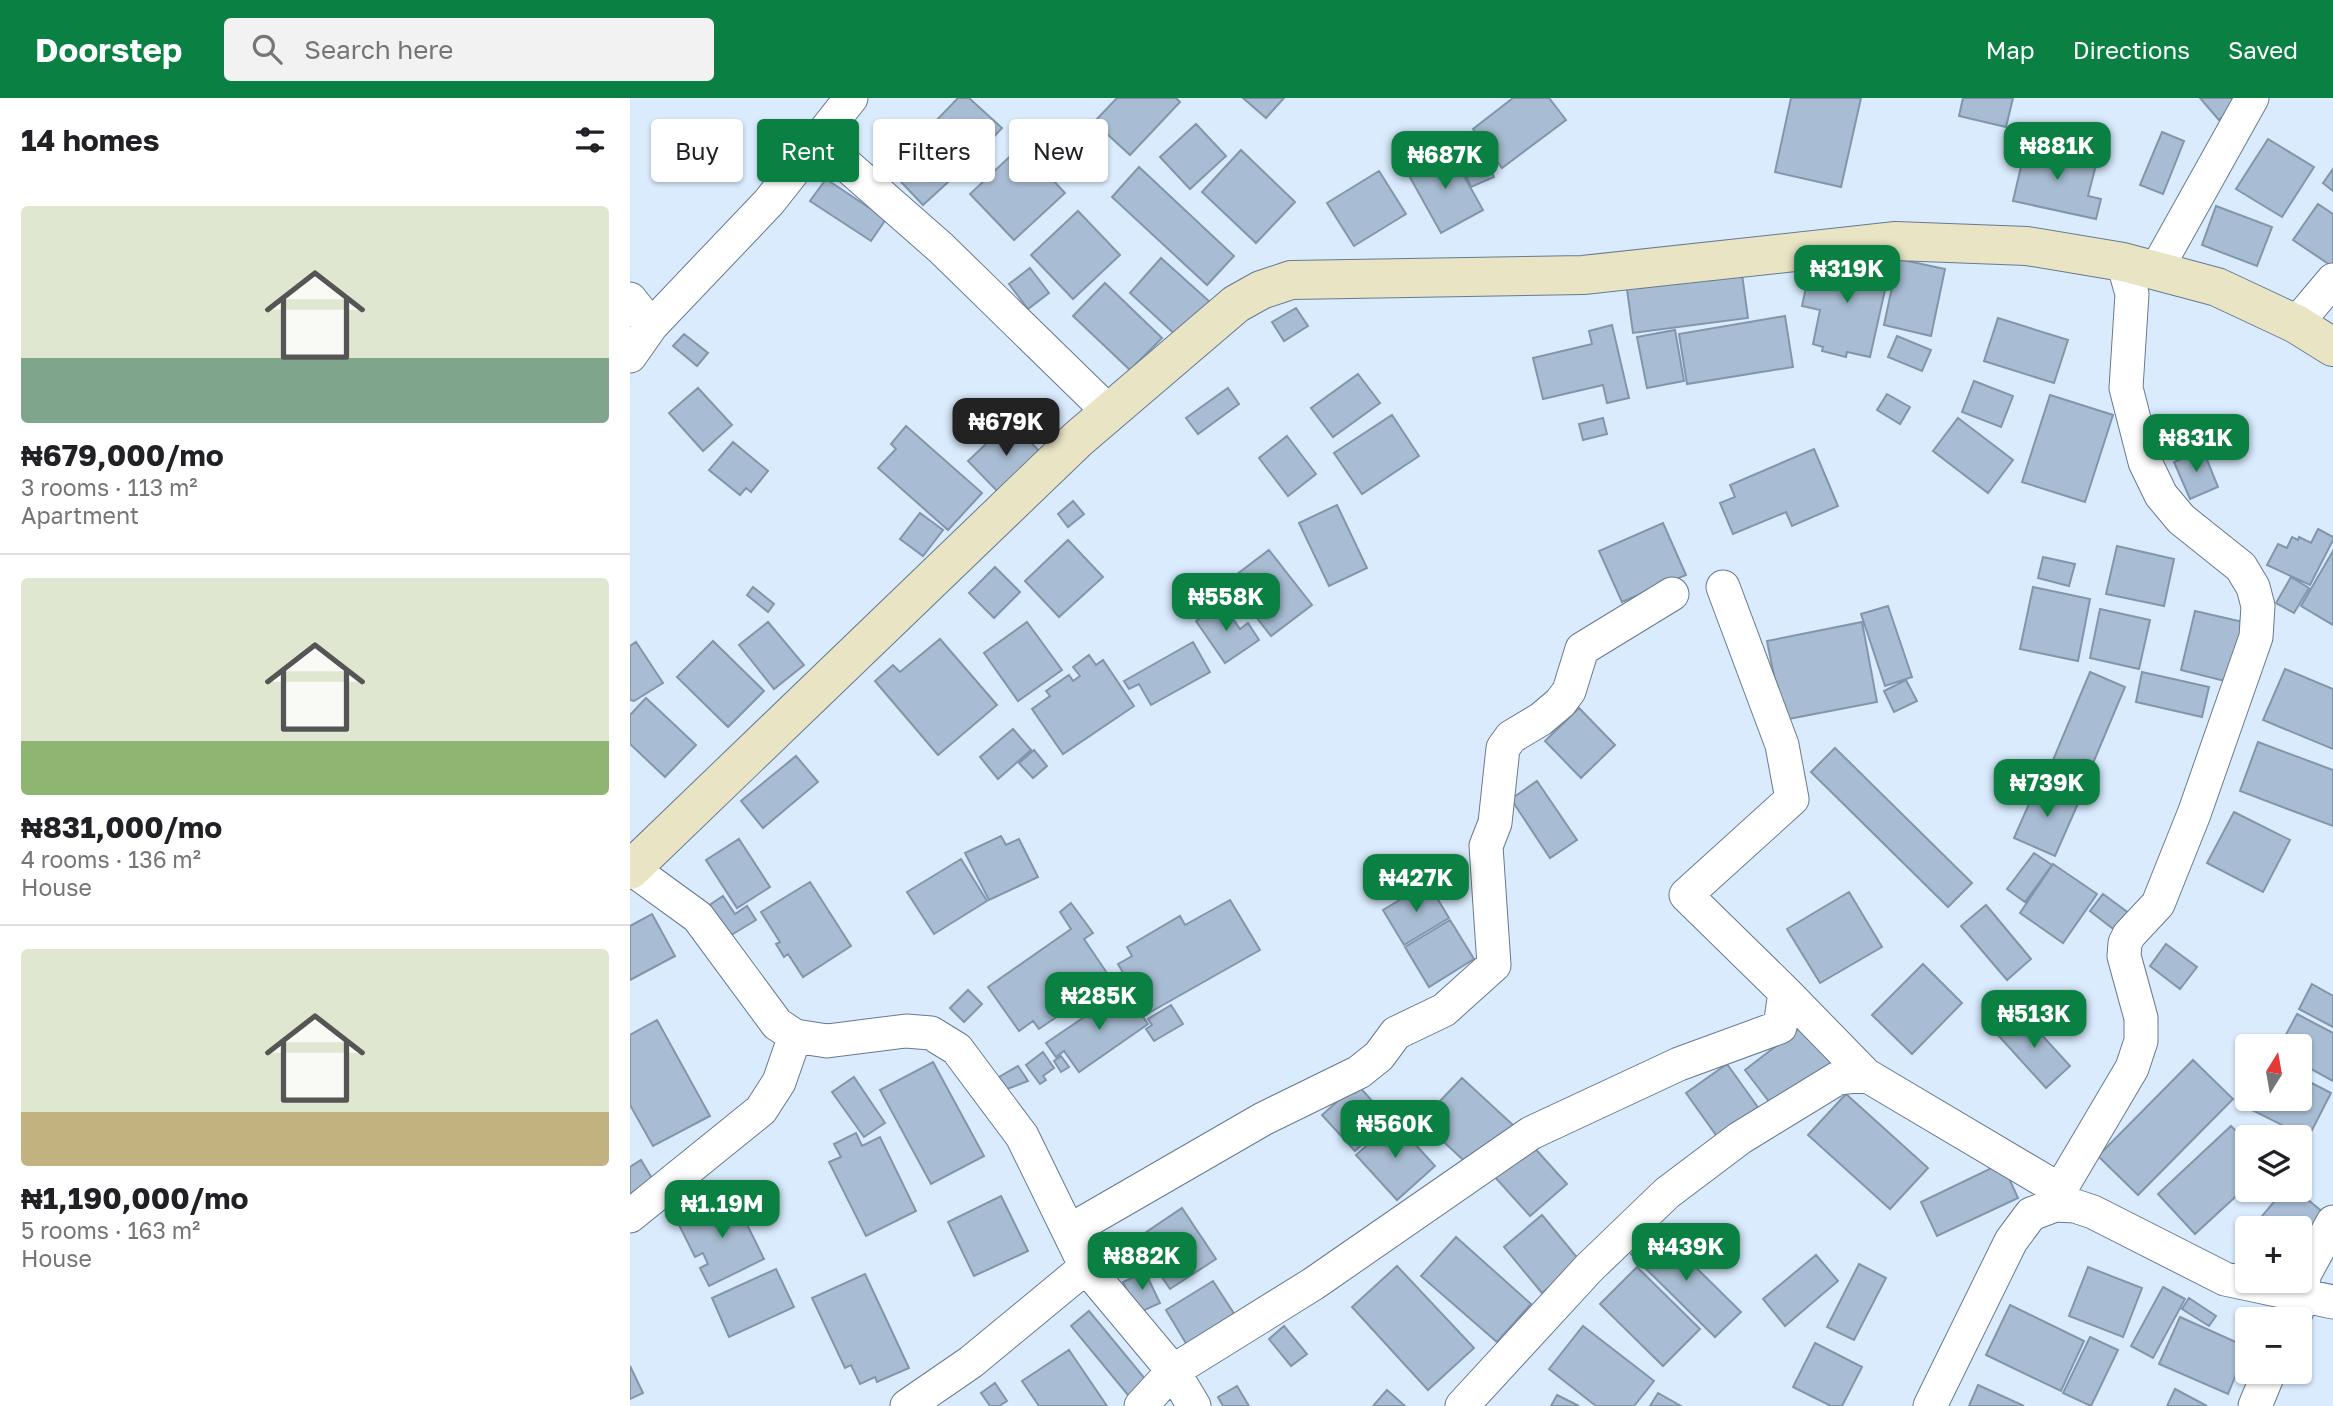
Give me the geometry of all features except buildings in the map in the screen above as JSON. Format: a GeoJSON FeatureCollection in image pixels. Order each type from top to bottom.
{"type":"FeatureCollection","features":[{"type":"Feature","properties":{"kind":"street"},"geometry":{"type":"LineString","coordinates":[[834,119],[850,98]]}},
{"type":"Feature","properties":{"kind":"street"},"geometry":{"type":"LineString","coordinates":[[1930,1406],[2011,1241],[2031,1214],[2057,1198],[2132,1068],[2141,1041],[2141,1018],[2124,957],[2125,943],[2129,934],[2158,904],[2194,814],[2256,638],[2258,606],[2253,587],[2241,567],[2181,519],[2161,495],[2145,461],[2126,388],[2132,294],[2139,266],[2252,98]]}},
{"type":"Feature","properties":{"kind":"street"},"geometry":{"type":"LineString","coordinates":[[859,176],[940,248],[1109,412]]}},
{"type":"Feature","properties":{"kind":"street"},"geometry":{"type":"LineString","coordinates":[[630,356],[651,326],[769,202],[785,182]]}},
{"type":"Feature","properties":{"kind":"street"},"geometry":{"type":"LineString","coordinates":[[1194,1406],[1173,1371],[1086,1266],[1022,1136],[957,1049],[931,1033],[906,1031],[827,1041],[794,1035],[777,1024],[698,917],[631,869],[1109,412],[1236,304],[1261,290],[1291,280],[1583,275],[1896,241],[2027,246],[2139,266],[2217,287],[2296,324],[2333,346]]}},
{"type":"Feature","properties":{"kind":"street"},"geometry":{"type":"LineString","coordinates":[[2296,324],[2333,280]]}},
{"type":"Feature","properties":{"kind":"street"},"geometry":{"type":"LineString","coordinates":[[630,299],[651,326]]}},
{"type":"Feature","properties":{"kind":"street"},"geometry":{"type":"LineString","coordinates":[[1723,587],[1782,745],[1792,799],[1686,895],[1866,1076],[2057,1198],[2093,1212],[2225,1279],[2310,1306],[2304,1275],[2333,1222]]}},
{"type":"Feature","properties":{"kind":"street"},"geometry":{"type":"LineString","coordinates":[[1069,1231],[1263,1119],[1359,1072],[1379,1056],[1396,1034],[1444,1010],[1494,965],[1486,846],[1495,823],[1503,748],[1511,737],[1541,719],[1560,703],[1569,691],[1582,649],[1672,594]]}},
{"type":"Feature","properties":{"kind":"street"},"geometry":{"type":"LineString","coordinates":[[1141,1406],[1173,1371],[1313,1284],[1531,1133],[1679,1064],[1780,1027],[1785,992]]}},
{"type":"Feature","properties":{"kind":"street"},"geometry":{"type":"LineString","coordinates":[[630,1216],[761,1110],[779,1082],[794,1035]]}},
{"type":"Feature","properties":{"kind":"street"},"geometry":{"type":"LineString","coordinates":[[1462,1406],[1589,1268],[1667,1193],[1740,1138],[1838,1078],[1852,1074],[1866,1076]]}},
{"type":"Feature","properties":{"kind":"street"},"geometry":{"type":"LineString","coordinates":[[907,1406],[971,1362],[1086,1266]]}},
{"type":"Feature","properties":{"kind":"street"},"geometry":{"type":"LineString","coordinates":[[2255,1406],[2264,1384]]}}]}
